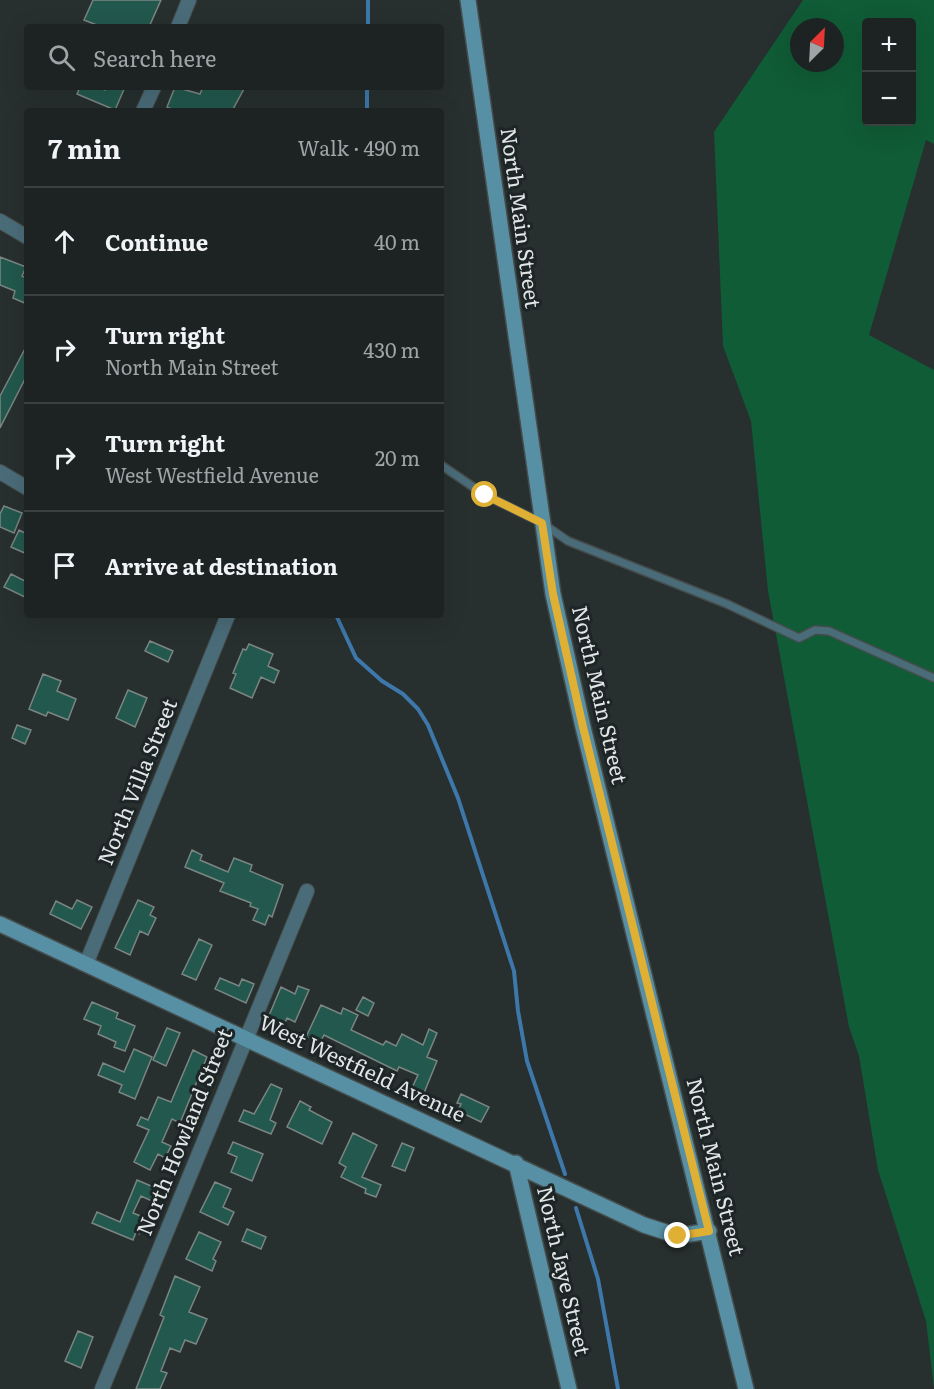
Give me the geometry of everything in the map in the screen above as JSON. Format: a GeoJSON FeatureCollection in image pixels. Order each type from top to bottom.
{"type":"FeatureCollection","features":[{"type":"Feature","properties":{"kind":"main road","name":"North Main Street"},"geometry":{"type":"LineString","coordinates":[[468,0],[553,594],[583,727],[747,1389]]}},
{"type":"Feature","properties":{"kind":"main road","name":"West Westfield Avenue"},"geometry":{"type":"LineString","coordinates":[[0,924],[669,1235],[686,1236],[709,1231]]}},
{"type":"Feature","properties":{"kind":"main road","name":"North Jaye Street"},"geometry":{"type":"LineString","coordinates":[[516,1163],[569,1389]]}},
{"type":"Feature","properties":{"kind":"street"},"geometry":{"type":"LineString","coordinates":[[179,24],[189,0]]}},
{"type":"Feature","properties":{"kind":"street"},"geometry":{"type":"LineString","coordinates":[[144,108],[153,90]]}},
{"type":"Feature","properties":{"kind":"street"},"geometry":{"type":"LineString","coordinates":[[0,221],[24,235]]}},
{"type":"Feature","properties":{"kind":"street"},"geometry":{"type":"LineString","coordinates":[[0,472],[24,486]]}},
{"type":"Feature","properties":{"kind":"street","name":"North Villa Street"},"geometry":{"type":"LineString","coordinates":[[86,964],[227,618]]}},
{"type":"Feature","properties":{"kind":"street","name":"North Howland Street"},"geometry":{"type":"LineString","coordinates":[[102,1389],[307,891]]}},
{"type":"Feature","properties":{"kind":"lane"},"geometry":{"type":"LineString","coordinates":[[444,467],[485,495],[542,523],[568,541],[727,604],[798,638],[815,630],[829,631],[934,678]]}},
{"type":"Feature","properties":{"kind":"green space"},"geometry":{"type":"Polygon","coordinates":[[[803,0],[934,0],[934,144],[926,140],[869,335],[934,370],[934,1389],[926,1321],[878,1170],[859,1056],[849,1027],[768,591],[751,421],[723,346],[714,132],[790,19],[790,72],[844,72],[844,18],[791,18],[803,0]]]}},
{"type":"Feature","properties":{"kind":"building"},"geometry":{"type":"Polygon","coordinates":[[[93,0],[161,0],[150,24],[94,24],[84,20],[93,0]]]}},
{"type":"Feature","properties":{"kind":"building"},"geometry":{"type":"Polygon","coordinates":[[[79,90],[124,90],[116,108],[110,108],[77,94],[79,90]]]}},
{"type":"Feature","properties":{"kind":"building"},"geometry":{"type":"Polygon","coordinates":[[[174,90],[200,94],[202,90],[243,90],[234,108],[167,107],[174,90]]]}},
{"type":"Feature","properties":{"kind":"building"},"geometry":{"type":"Polygon","coordinates":[[[0,257],[24,266],[22,276],[24,277],[24,303],[13,298],[15,291],[0,285],[0,257]]]}},
{"type":"Feature","properties":{"kind":"building"},"geometry":{"type":"Polygon","coordinates":[[[24,351],[24,381],[0,428],[0,396],[24,351]]]}},
{"type":"Feature","properties":{"kind":"building"},"geometry":{"type":"Polygon","coordinates":[[[4,506],[22,513],[14,533],[0,527],[0,514],[4,506]]]}},
{"type":"Feature","properties":{"kind":"building"},"geometry":{"type":"Polygon","coordinates":[[[19,530],[24,532],[24,553],[11,547],[19,530]]]}},
{"type":"Feature","properties":{"kind":"building"},"geometry":{"type":"Polygon","coordinates":[[[11,574],[24,580],[24,597],[4,587],[11,574]]]}},
{"type":"Feature","properties":{"kind":"building"},"geometry":{"type":"Polygon","coordinates":[[[150,641],[173,651],[168,662],[145,651],[150,641]]]}},
{"type":"Feature","properties":{"kind":"building"},"geometry":{"type":"Polygon","coordinates":[[[249,644],[273,654],[268,666],[279,671],[274,683],[261,677],[252,698],[230,688],[236,674],[233,673],[243,649],[246,650],[249,644]]]}},
{"type":"Feature","properties":{"kind":"building"},"geometry":{"type":"Polygon","coordinates":[[[43,674],[61,681],[57,691],[76,699],[68,720],[48,712],[46,716],[29,709],[43,674]]]}},
{"type":"Feature","properties":{"kind":"building"},"geometry":{"type":"Polygon","coordinates":[[[128,690],[147,698],[135,727],[116,718],[128,690]]]}},
{"type":"Feature","properties":{"kind":"building"},"geometry":{"type":"Polygon","coordinates":[[[17,725],[31,730],[25,744],[12,738],[17,725]]]}},
{"type":"Feature","properties":{"kind":"building"},"geometry":{"type":"Polygon","coordinates":[[[192,850],[202,855],[200,860],[228,872],[234,858],[252,865],[250,871],[283,885],[272,917],[269,915],[265,925],[253,920],[258,909],[250,906],[251,903],[220,891],[224,883],[185,867],[192,850]]]}},
{"type":"Feature","properties":{"kind":"building"},"geometry":{"type":"Polygon","coordinates":[[[77,900],[92,907],[81,929],[50,914],[56,901],[72,909],[77,900]]]}},
{"type":"Feature","properties":{"kind":"building"},"geometry":{"type":"Polygon","coordinates":[[[138,900],[154,907],[150,915],[156,918],[148,935],[140,931],[130,955],[115,948],[138,900]]]}},
{"type":"Feature","properties":{"kind":"building"},"geometry":{"type":"Polygon","coordinates":[[[199,939],[212,945],[196,980],[182,974],[199,939]]]}},
{"type":"Feature","properties":{"kind":"building"},"geometry":{"type":"Polygon","coordinates":[[[220,978],[239,986],[242,979],[254,984],[246,1003],[215,989],[220,978]]]}},
{"type":"Feature","properties":{"kind":"building"},"geometry":{"type":"Polygon","coordinates":[[[298,986],[309,990],[295,1022],[287,1018],[284,1025],[268,1018],[281,987],[295,994],[298,986]]]}},
{"type":"Feature","properties":{"kind":"building"},"geometry":{"type":"Polygon","coordinates":[[[363,997],[374,1003],[368,1016],[356,1010],[363,997]]]}},
{"type":"Feature","properties":{"kind":"building"},"geometry":{"type":"Polygon","coordinates":[[[92,1002],[118,1013],[116,1018],[135,1026],[125,1051],[114,1047],[116,1042],[98,1034],[101,1026],[84,1019],[92,1002]]]}},
{"type":"Feature","properties":{"kind":"building"},"geometry":{"type":"Polygon","coordinates":[[[321,1005],[341,1014],[343,1008],[358,1015],[351,1030],[383,1045],[386,1041],[396,1046],[402,1034],[423,1045],[429,1029],[437,1033],[427,1057],[437,1061],[424,1093],[412,1088],[418,1075],[399,1067],[397,1071],[324,1035],[320,1043],[306,1037],[321,1005]]]}},
{"type":"Feature","properties":{"kind":"building"},"geometry":{"type":"Polygon","coordinates":[[[167,1028],[180,1033],[166,1066],[153,1060],[167,1028]]]}},
{"type":"Feature","properties":{"kind":"building"},"geometry":{"type":"Polygon","coordinates":[[[134,1049],[152,1057],[135,1099],[119,1092],[122,1085],[98,1075],[103,1063],[124,1072],[134,1049]]]}},
{"type":"Feature","properties":{"kind":"building"},"geometry":{"type":"Polygon","coordinates":[[[193,1050],[207,1057],[180,1123],[172,1119],[162,1142],[171,1146],[165,1158],[158,1154],[150,1170],[134,1162],[149,1130],[137,1125],[141,1117],[148,1120],[158,1097],[171,1102],[193,1050]]]}},
{"type":"Feature","properties":{"kind":"building"},"geometry":{"type":"Polygon","coordinates":[[[271,1084],[282,1089],[270,1120],[276,1123],[271,1134],[239,1121],[244,1110],[254,1114],[271,1084]]]}},
{"type":"Feature","properties":{"kind":"building"},"geometry":{"type":"Polygon","coordinates":[[[461,1094],[489,1107],[481,1122],[458,1111],[461,1104],[457,1103],[461,1094]]]}},
{"type":"Feature","properties":{"kind":"building"},"geometry":{"type":"Polygon","coordinates":[[[300,1101],[311,1107],[309,1110],[332,1122],[322,1144],[287,1127],[300,1101]]]}},
{"type":"Feature","properties":{"kind":"building"},"geometry":{"type":"Polygon","coordinates":[[[353,1133],[377,1145],[362,1177],[381,1185],[376,1197],[365,1193],[366,1189],[341,1177],[346,1167],[339,1163],[353,1133]]]}},
{"type":"Feature","properties":{"kind":"building"},"geometry":{"type":"Polygon","coordinates":[[[233,1142],[263,1154],[252,1181],[231,1172],[237,1157],[228,1153],[233,1142]]]}},
{"type":"Feature","properties":{"kind":"building"},"geometry":{"type":"Polygon","coordinates":[[[402,1143],[414,1148],[405,1171],[392,1166],[402,1143]]]}},
{"type":"Feature","properties":{"kind":"building"},"geometry":{"type":"Polygon","coordinates":[[[137,1180],[158,1189],[152,1201],[141,1196],[133,1213],[146,1218],[139,1234],[136,1232],[133,1240],[92,1223],[97,1212],[120,1222],[137,1180]]]}},
{"type":"Feature","properties":{"kind":"building"},"geometry":{"type":"Polygon","coordinates":[[[215,1182],[231,1189],[223,1207],[234,1212],[228,1225],[200,1212],[215,1182]]]}},
{"type":"Feature","properties":{"kind":"building"},"geometry":{"type":"Polygon","coordinates":[[[247,1229],[266,1237],[261,1249],[242,1241],[247,1229]]]}},
{"type":"Feature","properties":{"kind":"building"},"geometry":{"type":"Polygon","coordinates":[[[199,1232],[221,1242],[213,1259],[216,1261],[212,1271],[186,1259],[199,1232]]]}},
{"type":"Feature","properties":{"kind":"building"},"geometry":{"type":"Polygon","coordinates":[[[175,1276],[200,1287],[189,1312],[207,1319],[196,1344],[185,1340],[180,1352],[170,1348],[161,1371],[167,1373],[160,1389],[136,1389],[164,1317],[160,1315],[175,1276]]]}},
{"type":"Feature","properties":{"kind":"building"},"geometry":{"type":"Polygon","coordinates":[[[78,1331],[93,1337],[81,1368],[65,1361],[78,1331]]]}},
{"type":"Feature","properties":{"kind":"waterway"},"geometry":{"type":"LineString","coordinates":[[368,0],[368,24]]}},
{"type":"Feature","properties":{"kind":"waterway"},"geometry":{"type":"LineString","coordinates":[[367,90],[367,108]]}},
{"type":"Feature","properties":{"kind":"waterway"},"geometry":{"type":"LineString","coordinates":[[337,618],[356,658],[382,681],[403,694],[418,709],[428,725],[458,798],[514,971],[527,1061],[565,1174]]}},
{"type":"Feature","properties":{"kind":"waterway"},"geometry":{"type":"LineString","coordinates":[[576,1208],[598,1279],[618,1389]]}},
{"type":"Feature","properties":{"kind":"route"},"geometry":{"type":"LineString","coordinates":[[485,495],[542,523],[553,594],[583,727],[709,1231],[678,1236]]}}]}
